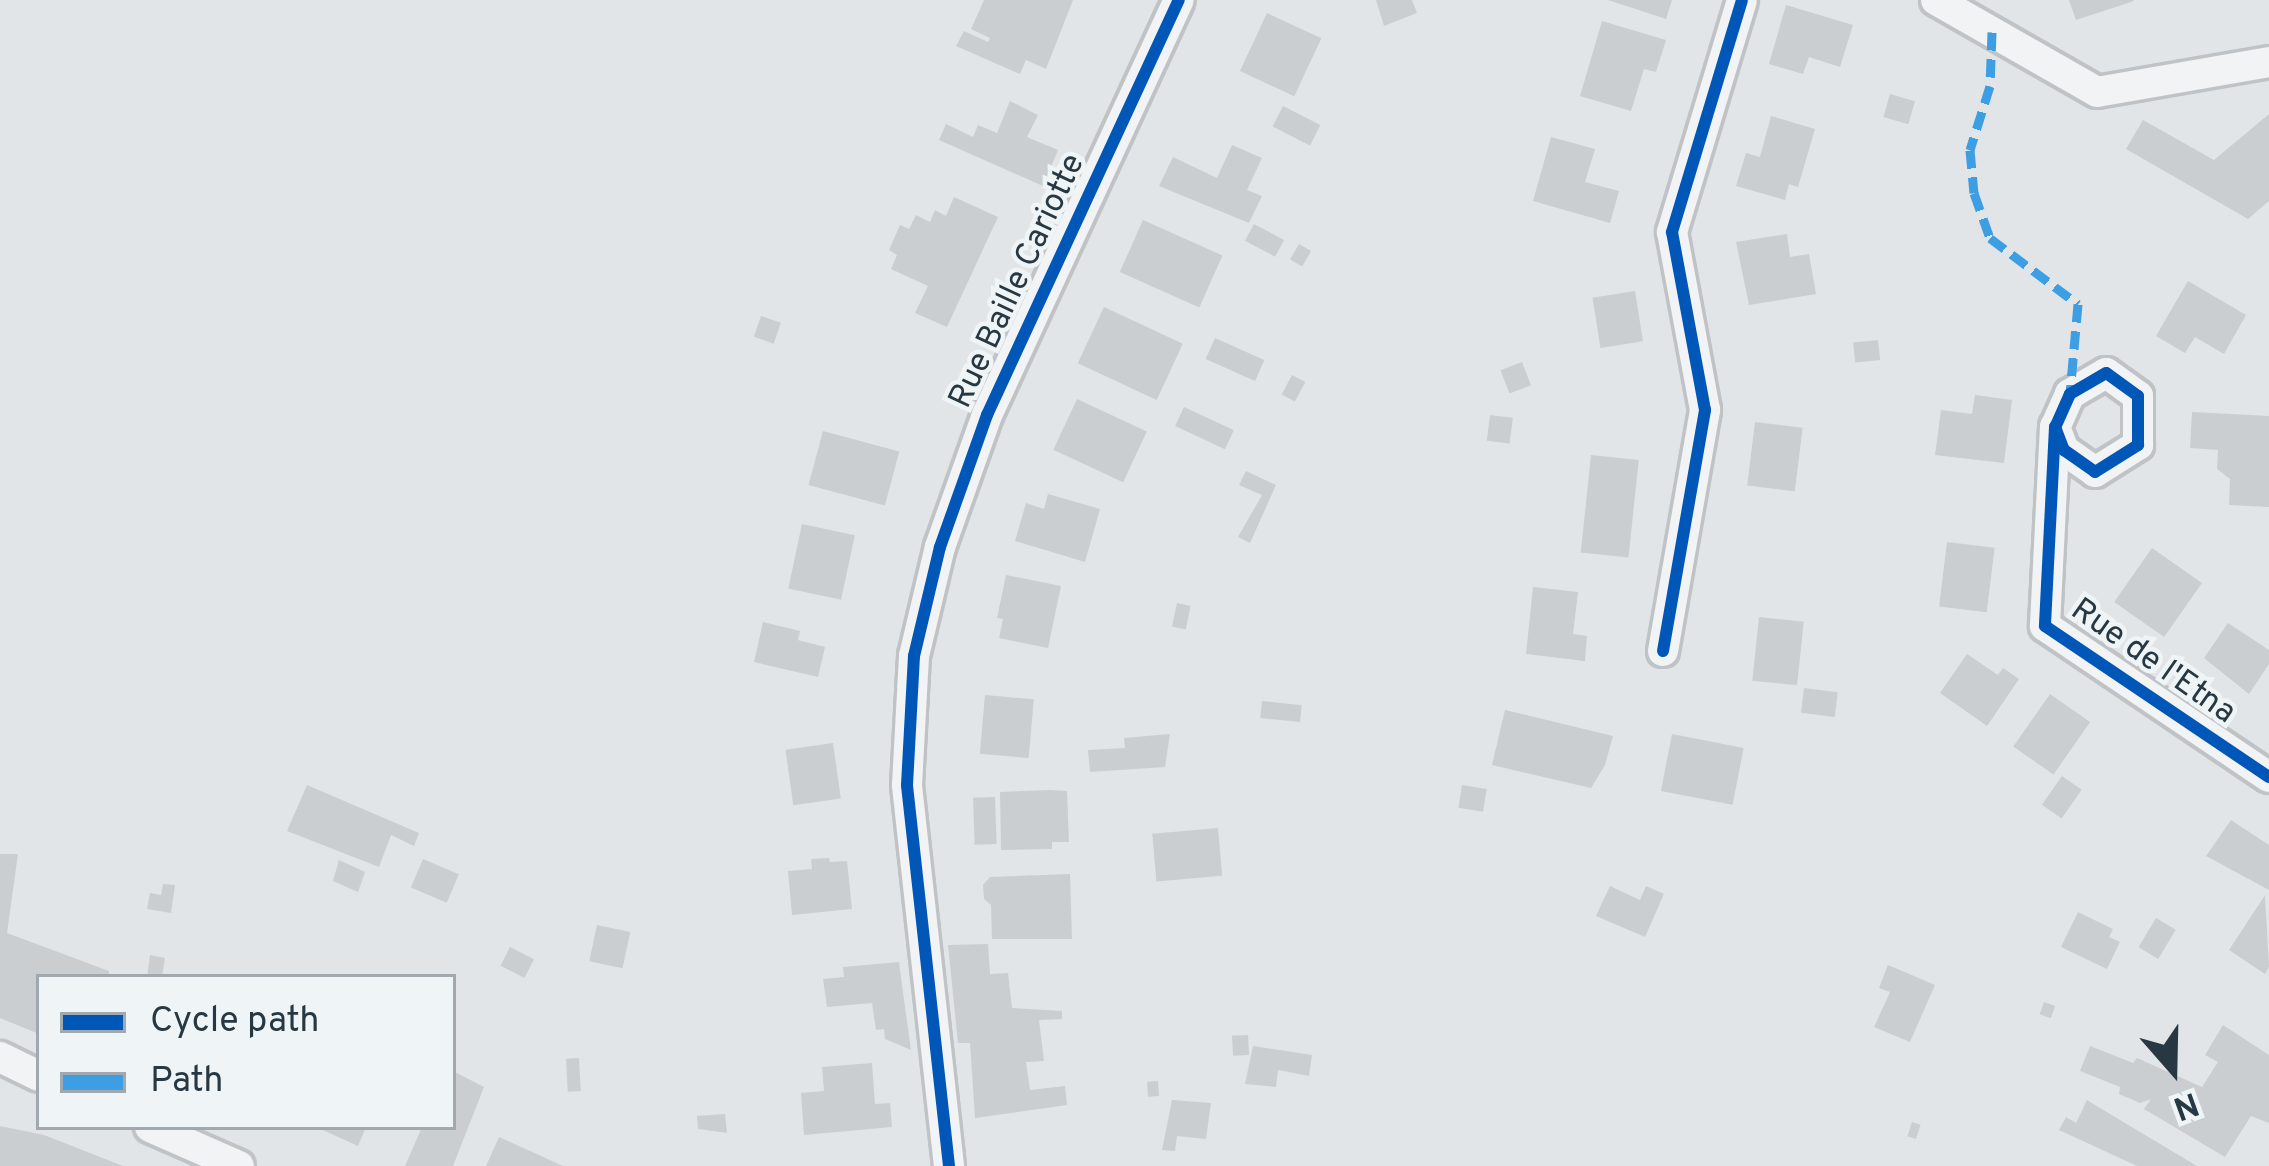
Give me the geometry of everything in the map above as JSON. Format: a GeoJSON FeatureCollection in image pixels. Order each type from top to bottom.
{"type":"FeatureCollection","features":[{"type":"Feature","properties":{"kind":"street","name":"Rue Baille Cariotte"},"geometry":{"type":"LineString","coordinates":[[949,1166],[907,784],[914,656],[940,547],[987,415],[1179,0]]}},
{"type":"Feature","properties":{"kind":"street"},"geometry":{"type":"LineString","coordinates":[[1663,651],[1705,410],[1672,232],[1742,0]]}},
{"type":"Feature","properties":{"kind":"street"},"geometry":{"type":"LineString","coordinates":[[1936,0],[2097,92],[2269,62]]}},
{"type":"Feature","properties":{"kind":"street","name":"Rue de l'Etna"},"geometry":{"type":"LineString","coordinates":[[2055,427],[2045,626],[2269,777]]}},
{"type":"Feature","properties":{"kind":"street"},"geometry":{"type":"LineString","coordinates":[[0,1059],[36,1075]]}},
{"type":"Feature","properties":{"kind":"street"},"geometry":{"type":"LineString","coordinates":[[157,1130],[239,1166]]}},
{"type":"Feature","properties":{"kind":"building"},"geometry":{"type":"Polygon","coordinates":[[[984,0],[1073,0],[1046,69],[1026,60],[1020,74],[956,46],[964,31],[988,42],[990,38],[971,29],[984,0]]]}},
{"type":"Feature","properties":{"kind":"building"},"geometry":{"type":"Polygon","coordinates":[[[1376,0],[1412,0],[1417,13],[1384,26],[1376,0]]]}},
{"type":"Feature","properties":{"kind":"building"},"geometry":{"type":"Polygon","coordinates":[[[1608,0],[1672,0],[1666,19],[1608,0]]]}},
{"type":"Feature","properties":{"kind":"building"},"geometry":{"type":"Polygon","coordinates":[[[2069,0],[2133,0],[2134,1],[2076,20],[2069,0]]]}},
{"type":"Feature","properties":{"kind":"building"},"geometry":{"type":"Polygon","coordinates":[[[1786,5],[1853,25],[1840,67],[1809,57],[1803,74],[1769,64],[1786,5]]]}},
{"type":"Feature","properties":{"kind":"building"},"geometry":{"type":"Polygon","coordinates":[[[1267,13],[1321,38],[1294,96],[1240,71],[1267,13]]]}},
{"type":"Feature","properties":{"kind":"building"},"geometry":{"type":"Polygon","coordinates":[[[1602,21],[1666,40],[1656,72],[1644,69],[1631,111],[1580,96],[1602,21]]]}},
{"type":"Feature","properties":{"kind":"building"},"geometry":{"type":"Polygon","coordinates":[[[1890,94],[1915,101],[1908,124],[1883,117],[1890,94]]]}},
{"type":"Feature","properties":{"kind":"building"},"geometry":{"type":"Polygon","coordinates":[[[1010,101],[1038,115],[1027,137],[1058,150],[1043,186],[939,140],[946,124],[973,137],[978,125],[997,133],[1010,101]]]}},
{"type":"Feature","properties":{"kind":"building"},"geometry":{"type":"Polygon","coordinates":[[[1283,106],[1320,125],[1310,146],[1273,126],[1283,106]]]}},
{"type":"Feature","properties":{"kind":"building"},"geometry":{"type":"Polygon","coordinates":[[[2269,114],[2269,201],[2248,219],[2126,149],[2143,120],[2214,160],[2269,114]]]}},
{"type":"Feature","properties":{"kind":"building"},"geometry":{"type":"Polygon","coordinates":[[[1771,116],[1815,129],[1798,187],[1789,184],[1785,200],[1736,186],[1746,153],[1760,157],[1771,116]]]}},
{"type":"Feature","properties":{"kind":"building"},"geometry":{"type":"Polygon","coordinates":[[[1551,137],[1595,149],[1585,182],[1619,191],[1610,223],[1533,201],[1551,137]]]}},
{"type":"Feature","properties":{"kind":"building"},"geometry":{"type":"Polygon","coordinates":[[[1232,145],[1262,158],[1247,190],[1262,196],[1249,223],[1159,186],[1173,157],[1217,178],[1232,145]]]}},
{"type":"Feature","properties":{"kind":"building"},"geometry":{"type":"Polygon","coordinates":[[[954,197],[998,217],[947,327],[915,313],[928,286],[891,269],[897,255],[889,250],[900,225],[909,229],[916,215],[930,222],[935,210],[946,216],[954,197]]]}},
{"type":"Feature","properties":{"kind":"building"},"geometry":{"type":"Polygon","coordinates":[[[1143,220],[1222,255],[1199,307],[1120,272],[1143,220]]]}},
{"type":"Feature","properties":{"kind":"building"},"geometry":{"type":"Polygon","coordinates":[[[1254,224],[1284,240],[1275,257],[1245,241],[1254,224]]]}},
{"type":"Feature","properties":{"kind":"building"},"geometry":{"type":"Polygon","coordinates":[[[1787,234],[1790,257],[1809,254],[1816,294],[1749,305],[1736,242],[1787,234]]]}},
{"type":"Feature","properties":{"kind":"building"},"geometry":{"type":"Polygon","coordinates":[[[1299,244],[1311,251],[1302,267],[1290,260],[1299,244]]]}},
{"type":"Feature","properties":{"kind":"building"},"geometry":{"type":"Polygon","coordinates":[[[2188,281],[2246,315],[2224,354],[2195,337],[2185,353],[2156,336],[2188,281]]]}},
{"type":"Feature","properties":{"kind":"building"},"geometry":{"type":"Polygon","coordinates":[[[1635,291],[1643,341],[1601,348],[1593,298],[1635,291]]]}},
{"type":"Feature","properties":{"kind":"building"},"geometry":{"type":"Polygon","coordinates":[[[1104,307],[1183,344],[1157,400],[1078,363],[1104,307]]]}},
{"type":"Feature","properties":{"kind":"building"},"geometry":{"type":"Polygon","coordinates":[[[761,316],[781,323],[774,344],[754,337],[761,316]]]}},
{"type":"Feature","properties":{"kind":"building"},"geometry":{"type":"Polygon","coordinates":[[[1215,338],[1264,360],[1255,381],[1206,359],[1215,338]]]}},
{"type":"Feature","properties":{"kind":"building"},"geometry":{"type":"Polygon","coordinates":[[[1878,340],[1880,360],[1855,363],[1853,343],[1878,340]]]}},
{"type":"Feature","properties":{"kind":"building"},"geometry":{"type":"Polygon","coordinates":[[[1522,362],[1531,385],[1509,394],[1501,370],[1522,362]]]}},
{"type":"Feature","properties":{"kind":"building"},"geometry":{"type":"Polygon","coordinates":[[[1292,375],[1305,382],[1295,401],[1282,394],[1292,375]]]}},
{"type":"Feature","properties":{"kind":"building"},"geometry":{"type":"Polygon","coordinates":[[[1975,395],[2012,400],[2004,463],[1935,455],[1941,410],[1972,414],[1975,395]]]}},
{"type":"Feature","properties":{"kind":"building"},"geometry":{"type":"Polygon","coordinates":[[[1077,399],[1147,432],[1123,482],[1053,450],[1077,399]]]}},
{"type":"Feature","properties":{"kind":"building"},"geometry":{"type":"Polygon","coordinates":[[[1184,407],[1234,430],[1225,449],[1175,426],[1184,407]]]}},
{"type":"Feature","properties":{"kind":"building"},"geometry":{"type":"Polygon","coordinates":[[[2192,412],[2269,416],[2269,507],[2229,505],[2230,479],[2217,469],[2218,450],[2190,448],[2192,412]]]}},
{"type":"Feature","properties":{"kind":"building"},"geometry":{"type":"Polygon","coordinates":[[[1490,415],[1513,418],[1510,444],[1487,441],[1490,415]]]}},
{"type":"Feature","properties":{"kind":"building"},"geometry":{"type":"Polygon","coordinates":[[[1755,422],[1803,428],[1795,491],[1747,486],[1755,422]]]}},
{"type":"Feature","properties":{"kind":"building"},"geometry":{"type":"Polygon","coordinates":[[[823,431],[899,451],[885,506],[809,485],[823,431]]]}},
{"type":"Feature","properties":{"kind":"building"},"geometry":{"type":"Polygon","coordinates":[[[1591,455],[1639,460],[1628,557],[1581,552],[1591,455]]]}},
{"type":"Feature","properties":{"kind":"building"},"geometry":{"type":"Polygon","coordinates":[[[1246,471],[1276,485],[1250,543],[1238,537],[1262,495],[1239,485],[1246,471]]]}},
{"type":"Feature","properties":{"kind":"building"},"geometry":{"type":"Polygon","coordinates":[[[1048,494],[1100,509],[1085,562],[1015,541],[1026,503],[1044,509],[1048,494]]]}},
{"type":"Feature","properties":{"kind":"building"},"geometry":{"type":"Polygon","coordinates":[[[802,524],[855,535],[841,600],[788,589],[802,524]]]}},
{"type":"Feature","properties":{"kind":"building"},"geometry":{"type":"Polygon","coordinates":[[[1947,542],[1995,548],[1987,612],[1939,607],[1947,542]]]}},
{"type":"Feature","properties":{"kind":"building"},"geometry":{"type":"Polygon","coordinates":[[[2152,548],[2202,583],[2164,637],[2114,602],[2152,548]]]}},
{"type":"Feature","properties":{"kind":"building"},"geometry":{"type":"Polygon","coordinates":[[[1006,575],[1061,586],[1048,648],[999,638],[1003,619],[997,618],[1006,575]]]}},
{"type":"Feature","properties":{"kind":"building"},"geometry":{"type":"Polygon","coordinates":[[[1533,587],[1578,592],[1573,634],[1587,636],[1585,661],[1526,654],[1533,587]]]}},
{"type":"Feature","properties":{"kind":"building"},"geometry":{"type":"Polygon","coordinates":[[[1177,603],[1191,606],[1186,629],[1172,626],[1177,603]]]}},
{"type":"Feature","properties":{"kind":"building"},"geometry":{"type":"Polygon","coordinates":[[[1759,617],[1804,622],[1797,685],[1752,681],[1759,617]]]}},
{"type":"Feature","properties":{"kind":"building"},"geometry":{"type":"Polygon","coordinates":[[[763,622],[800,631],[798,640],[825,647],[818,677],[754,662],[763,622]]]}},
{"type":"Feature","properties":{"kind":"building"},"geometry":{"type":"Polygon","coordinates":[[[2228,623],[2269,650],[2269,664],[2249,694],[2204,658],[2228,623]]]}},
{"type":"Feature","properties":{"kind":"building"},"geometry":{"type":"Polygon","coordinates":[[[1967,654],[1998,675],[2003,668],[2019,679],[1987,726],[1940,693],[1967,654]]]}},
{"type":"Feature","properties":{"kind":"building"},"geometry":{"type":"Polygon","coordinates":[[[1804,688],[1838,692],[1835,717],[1801,713],[1804,688]]]}},
{"type":"Feature","properties":{"kind":"building"},"geometry":{"type":"Polygon","coordinates":[[[2050,694],[2090,722],[2053,775],[2013,746],[2050,694]]]}},
{"type":"Feature","properties":{"kind":"building"},"geometry":{"type":"Polygon","coordinates":[[[985,695],[1034,699],[1029,758],[980,754],[985,695]]]}},
{"type":"Feature","properties":{"kind":"building"},"geometry":{"type":"Polygon","coordinates":[[[1262,701],[1302,705],[1300,722],[1260,718],[1262,701]]]}},
{"type":"Feature","properties":{"kind":"building"},"geometry":{"type":"Polygon","coordinates":[[[1505,710],[1613,736],[1605,765],[1591,788],[1492,765],[1505,710]]]}},
{"type":"Feature","properties":{"kind":"building"},"geometry":{"type":"Polygon","coordinates":[[[1170,734],[1165,767],[1090,772],[1088,750],[1125,748],[1124,738],[1170,734]]]}},
{"type":"Feature","properties":{"kind":"building"},"geometry":{"type":"Polygon","coordinates":[[[1672,734],[1744,748],[1733,805],[1661,791],[1672,734]]]}},
{"type":"Feature","properties":{"kind":"building"},"geometry":{"type":"Polygon","coordinates":[[[833,743],[841,798],[793,805],[785,750],[833,743]]]}},
{"type":"Feature","properties":{"kind":"building"},"geometry":{"type":"Polygon","coordinates":[[[2062,776],[2082,790],[2062,818],[2042,805],[2062,776]]]}},
{"type":"Feature","properties":{"kind":"building"},"geometry":{"type":"Polygon","coordinates":[[[307,785],[419,833],[414,846],[391,835],[379,867],[287,831],[307,785]]]}},
{"type":"Feature","properties":{"kind":"building"},"geometry":{"type":"Polygon","coordinates":[[[1462,785],[1487,789],[1483,812],[1458,808],[1462,785]]]}},
{"type":"Feature","properties":{"kind":"building"},"geometry":{"type":"Polygon","coordinates":[[[1067,791],[1069,842],[1052,842],[1052,849],[1001,850],[1000,792],[1067,791]]]}},
{"type":"Feature","properties":{"kind":"building"},"geometry":{"type":"Polygon","coordinates":[[[995,797],[997,844],[975,845],[973,798],[995,797]]]}},
{"type":"Feature","properties":{"kind":"building"},"geometry":{"type":"Polygon","coordinates":[[[2231,820],[2269,845],[2269,890],[2206,856],[2231,820]]]}},
{"type":"Feature","properties":{"kind":"building"},"geometry":{"type":"Polygon","coordinates":[[[1218,828],[1222,876],[1156,882],[1152,834],[1218,828]]]}},
{"type":"Feature","properties":{"kind":"building"},"geometry":{"type":"Polygon","coordinates":[[[0,854],[18,854],[7,933],[109,974],[36,974],[36,1033],[0,1018],[0,854]]]}},
{"type":"Feature","properties":{"kind":"building"},"geometry":{"type":"Polygon","coordinates":[[[829,858],[830,862],[847,861],[852,909],[792,915],[788,871],[812,869],[811,859],[829,858]]]}},
{"type":"Feature","properties":{"kind":"building"},"geometry":{"type":"Polygon","coordinates":[[[423,859],[459,874],[447,903],[411,888],[423,859]]]}},
{"type":"Feature","properties":{"kind":"building"},"geometry":{"type":"Polygon","coordinates":[[[339,860],[365,872],[358,892],[333,881],[339,860]]]}},
{"type":"Feature","properties":{"kind":"building"},"geometry":{"type":"Polygon","coordinates":[[[1070,874],[1072,939],[992,939],[991,905],[984,899],[983,885],[990,877],[1070,874]]]}},
{"type":"Feature","properties":{"kind":"building"},"geometry":{"type":"Polygon","coordinates":[[[163,884],[175,885],[171,913],[147,909],[150,893],[161,895],[163,884]]]}},
{"type":"Feature","properties":{"kind":"building"},"geometry":{"type":"Polygon","coordinates":[[[1610,886],[1640,900],[1646,886],[1664,894],[1645,937],[1596,916],[1610,886]]]}},
{"type":"Feature","properties":{"kind":"building"},"geometry":{"type":"Polygon","coordinates":[[[2265,895],[2269,967],[2265,974],[2229,950],[2265,895]]]}},
{"type":"Feature","properties":{"kind":"building"},"geometry":{"type":"Polygon","coordinates":[[[2078,912],[2113,929],[2109,937],[2120,942],[2107,969],[2061,947],[2078,912]]]}},
{"type":"Feature","properties":{"kind":"building"},"geometry":{"type":"Polygon","coordinates":[[[2156,918],[2176,930],[2158,959],[2138,947],[2156,918]]]}},
{"type":"Feature","properties":{"kind":"building"},"geometry":{"type":"Polygon","coordinates":[[[597,925],[630,932],[623,968],[589,961],[597,925]]]}},
{"type":"Feature","properties":{"kind":"building"},"geometry":{"type":"Polygon","coordinates":[[[988,944],[990,974],[1008,973],[1012,1008],[1062,1011],[1062,1019],[1039,1020],[1044,1061],[1026,1062],[1030,1090],[1065,1086],[1067,1105],[975,1118],[970,1043],[958,1043],[948,945],[988,944]]]}},
{"type":"Feature","properties":{"kind":"building"},"geometry":{"type":"Polygon","coordinates":[[[510,947],[534,959],[525,978],[500,966],[510,947]]]}},
{"type":"Feature","properties":{"kind":"building"},"geometry":{"type":"Polygon","coordinates":[[[150,955],[165,958],[162,974],[147,974],[150,955]]]}},
{"type":"Feature","properties":{"kind":"building"},"geometry":{"type":"Polygon","coordinates":[[[899,962],[911,1050],[885,1039],[884,1029],[876,1030],[872,1003],[827,1007],[823,979],[844,977],[843,967],[899,962]]]}},
{"type":"Feature","properties":{"kind":"building"},"geometry":{"type":"Polygon","coordinates":[[[1888,965],[1935,985],[1910,1042],[1874,1027],[1890,992],[1879,988],[1888,965]]]}},
{"type":"Feature","properties":{"kind":"building"},"geometry":{"type":"Polygon","coordinates":[[[2044,1002],[2055,1006],[2051,1018],[2040,1014],[2044,1002]]]}},
{"type":"Feature","properties":{"kind":"building"},"geometry":{"type":"Polygon","coordinates":[[[2223,1025],[2269,1055],[2269,1123],[2251,1116],[2225,1157],[2144,1109],[2151,1099],[2140,1103],[2119,1094],[2120,1087],[2080,1071],[2090,1046],[2133,1063],[2137,1058],[2202,1087],[2218,1062],[2205,1055],[2223,1025]]]}},
{"type":"Feature","properties":{"kind":"building"},"geometry":{"type":"Polygon","coordinates":[[[1248,1035],[1249,1055],[1233,1056],[1232,1036],[1248,1035]]]}},
{"type":"Feature","properties":{"kind":"building"},"geometry":{"type":"Polygon","coordinates":[[[1253,1046],[1312,1055],[1309,1076],[1278,1070],[1276,1087],[1245,1084],[1253,1046]]]}},
{"type":"Feature","properties":{"kind":"building"},"geometry":{"type":"Polygon","coordinates":[[[579,1058],[581,1091],[568,1092],[566,1059],[579,1058]]]}},
{"type":"Feature","properties":{"kind":"building"},"geometry":{"type":"Polygon","coordinates":[[[872,1063],[875,1104],[890,1103],[892,1127],[804,1135],[801,1093],[824,1091],[822,1067],[872,1063]]]}},
{"type":"Feature","properties":{"kind":"building"},"geometry":{"type":"Polygon","coordinates":[[[456,1073],[484,1087],[453,1166],[405,1166],[421,1130],[456,1130],[456,1073]]]}},
{"type":"Feature","properties":{"kind":"building"},"geometry":{"type":"Polygon","coordinates":[[[1158,1081],[1159,1096],[1148,1097],[1147,1082],[1158,1081]]]}},
{"type":"Feature","properties":{"kind":"building"},"geometry":{"type":"Polygon","coordinates":[[[1172,1100],[1211,1103],[1206,1139],[1177,1136],[1175,1151],[1162,1150],[1172,1100]]]}},
{"type":"Feature","properties":{"kind":"building"},"geometry":{"type":"Polygon","coordinates":[[[2087,1100],[2197,1166],[2137,1166],[2059,1130],[2066,1117],[2076,1123],[2087,1100]]]}},
{"type":"Feature","properties":{"kind":"building"},"geometry":{"type":"Polygon","coordinates":[[[725,1114],[727,1133],[698,1129],[697,1116],[725,1114]]]}},
{"type":"Feature","properties":{"kind":"building"},"geometry":{"type":"Polygon","coordinates":[[[1912,1122],[1921,1125],[1916,1139],[1907,1136],[1912,1122]]]}},
{"type":"Feature","properties":{"kind":"building"},"geometry":{"type":"Polygon","coordinates":[[[0,1126],[44,1135],[123,1166],[0,1166],[0,1126]]]}},
{"type":"Feature","properties":{"kind":"building"},"geometry":{"type":"Polygon","coordinates":[[[323,1130],[365,1130],[358,1146],[323,1130]]]}},
{"type":"Feature","properties":{"kind":"building"},"geometry":{"type":"Polygon","coordinates":[[[499,1137],[563,1166],[486,1166],[499,1137]]]}},
{"type":"Feature","properties":{"kind":"marked path"},"geometry":{"type":"LineString","coordinates":[[1992,32],[1990,86],[1970,150],[1974,193],[1990,238],[2078,304],[2070,394]]}},
{"type":"Feature","properties":{"kind":"cycle path"},"geometry":{"type":"LineString","coordinates":[[949,1166],[907,785],[914,656],[940,547],[987,415],[1179,0]]}},
{"type":"Feature","properties":{"kind":"cycle path"},"geometry":{"type":"LineString","coordinates":[[1663,651],[1705,410],[1672,232],[1742,0]]}},
{"type":"Feature","properties":{"kind":"cycle path"},"geometry":{"type":"LineString","coordinates":[[2055,427],[2064,450],[2095,472],[2138,445],[2138,396],[2106,373],[2070,394],[2055,427],[2045,626],[2269,777]]}}]}
